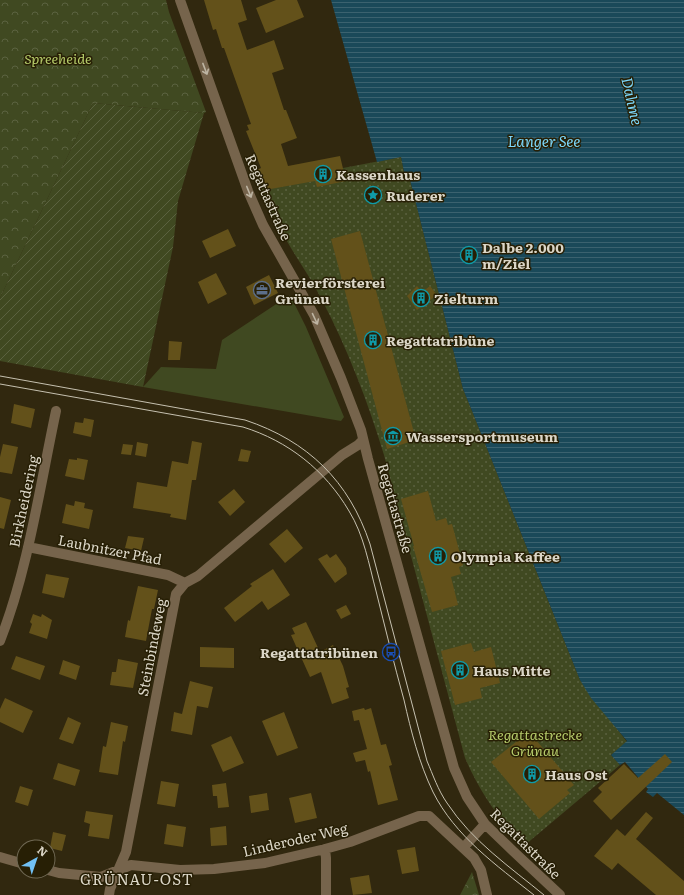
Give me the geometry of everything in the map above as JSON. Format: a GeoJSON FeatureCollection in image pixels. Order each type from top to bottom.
{"type":"FeatureCollection","features":[{"type":"Feature","properties":{"kind":"street","name":"Regattastraße"},"geometry":{"type":"LineString","coordinates":[[180,0],[248,191],[263,225],[314,315],[361,430],[454,768],[467,798],[485,824],[560,895]]}},
{"type":"Feature","properties":{"kind":"street","name":"Birkheidering"},"geometry":{"type":"LineString","coordinates":[[0,641],[15,598],[28,547],[56,411]]}},
{"type":"Feature","properties":{"kind":"street","name":"Steinbindeweg"},"geometry":{"type":"LineString","coordinates":[[109,895],[110,889],[126,852],[176,594],[185,583],[198,576],[342,455],[363,440]]}},
{"type":"Feature","properties":{"kind":"street","name":"Laubnitzer Pfad"},"geometry":{"type":"LineString","coordinates":[[28,547],[168,575],[185,583]]}},
{"type":"Feature","properties":{"kind":"street","name":"Linderoder Weg"},"geometry":{"type":"LineString","coordinates":[[56,872],[100,878],[131,865],[180,870],[214,869],[265,863],[350,842],[419,816],[429,816],[464,847],[474,858],[481,870],[487,895]]}},
{"type":"Feature","properties":{"kind":"street"},"geometry":{"type":"LineString","coordinates":[[464,847],[485,824]]}},
{"type":"Feature","properties":{"kind":"street"},"geometry":{"type":"LineString","coordinates":[[325,849],[326,895]]}},
{"type":"Feature","properties":{"kind":"street"},"geometry":{"type":"LineString","coordinates":[[0,857],[16,862]]}},
{"type":"Feature","properties":{"kind":"green space","name":"Spreeheide"},"geometry":{"type":"Polygon","coordinates":[[[0,0],[166,0],[169,12],[206,112],[93,103],[0,298],[0,0]]]}},
{"type":"Feature","properties":{"kind":"green space"},"geometry":{"type":"Polygon","coordinates":[[[93,103],[204,113],[178,201],[173,247],[143,387],[0,361],[0,298],[93,103]]]}},
{"type":"Feature","properties":{"kind":"green space","name":"Regattastrecke Grünau"},"geometry":{"type":"Polygon","coordinates":[[[401,157],[404,172],[408,172],[463,389],[580,680],[627,742],[611,755],[620,765],[525,845],[506,825],[483,794],[465,758],[384,455],[371,415],[349,357],[322,300],[292,250],[259,182],[401,157]]]}},
{"type":"Feature","properties":{"kind":"green space"},"geometry":{"type":"Polygon","coordinates":[[[290,295],[306,327],[344,417],[341,421],[143,387],[161,367],[216,369],[222,340],[290,295]]]}},
{"type":"Feature","properties":{"kind":"green space"},"geometry":{"type":"Polygon","coordinates":[[[472,872],[479,895],[460,895],[472,872]]]}},
{"type":"Feature","properties":{"kind":"water","name":"Langer See"},"geometry":{"type":"Polygon","coordinates":[[[331,0],[684,0],[684,815],[657,793],[653,797],[646,792],[648,789],[625,762],[620,765],[611,755],[627,741],[591,698],[580,680],[463,389],[408,172],[404,172],[401,157],[377,162],[331,0]]]}},
{"type":"Feature","properties":{"kind":"building"},"geometry":{"type":"Polygon","coordinates":[[[204,0],[241,0],[247,20],[238,23],[247,50],[274,40],[284,69],[272,73],[284,110],[286,110],[297,138],[281,144],[288,166],[340,156],[346,181],[317,187],[315,181],[265,190],[257,170],[261,168],[246,131],[249,130],[247,125],[251,124],[224,48],[222,48],[216,29],[213,30],[204,0]]]}},
{"type":"Feature","properties":{"kind":"building"},"geometry":{"type":"Polygon","coordinates":[[[276,0],[297,0],[304,17],[266,33],[256,8],[276,0]]]}},
{"type":"Feature","properties":{"kind":"building"},"geometry":{"type":"Polygon","coordinates":[[[228,229],[236,246],[210,258],[202,241],[228,229]]]}},
{"type":"Feature","properties":{"kind":"building","name":"Regattatribüne"},"geometry":{"type":"Polygon","coordinates":[[[360,231],[416,440],[387,449],[331,239],[360,231]]]}},
{"type":"Feature","properties":{"kind":"building"},"geometry":{"type":"Polygon","coordinates":[[[216,273],[227,294],[208,304],[198,282],[216,273]]]}},
{"type":"Feature","properties":{"kind":"building","name":"Revierförsterei Grünau"},"geometry":{"type":"Polygon","coordinates":[[[269,275],[278,293],[254,305],[246,287],[269,275]]]}},
{"type":"Feature","properties":{"kind":"building","name":"Zielturm"},"geometry":{"type":"Polygon","coordinates":[[[417,286],[422,292],[430,286],[437,295],[417,310],[407,296],[417,286]]]}},
{"type":"Feature","properties":{"kind":"building"},"geometry":{"type":"Polygon","coordinates":[[[169,341],[182,342],[180,360],[168,360],[169,341]]]}},
{"type":"Feature","properties":{"kind":"building"},"geometry":{"type":"Polygon","coordinates":[[[14,404],[35,409],[31,428],[11,423],[14,404]]]}},
{"type":"Feature","properties":{"kind":"building"},"geometry":{"type":"Polygon","coordinates":[[[84,418],[94,420],[91,437],[73,433],[75,422],[83,423],[84,418]]]}},
{"type":"Feature","properties":{"kind":"building"},"geometry":{"type":"Polygon","coordinates":[[[192,441],[202,443],[196,480],[192,480],[186,520],[170,517],[171,514],[133,508],[137,482],[167,487],[172,461],[188,464],[192,441]]]}},
{"type":"Feature","properties":{"kind":"building"},"geometry":{"type":"Polygon","coordinates":[[[137,442],[148,444],[146,457],[135,455],[137,442]]]}},
{"type":"Feature","properties":{"kind":"building"},"geometry":{"type":"Polygon","coordinates":[[[3,444],[18,447],[12,474],[0,472],[0,457],[3,444]]]}},
{"type":"Feature","properties":{"kind":"building"},"geometry":{"type":"Polygon","coordinates":[[[123,444],[133,445],[131,455],[121,454],[123,444]]]}},
{"type":"Feature","properties":{"kind":"building"},"geometry":{"type":"Polygon","coordinates":[[[241,449],[251,451],[248,462],[238,461],[241,449]]]}},
{"type":"Feature","properties":{"kind":"building"},"geometry":{"type":"Polygon","coordinates":[[[77,458],[88,460],[84,480],[65,476],[69,459],[77,460],[77,458]]]}},
{"type":"Feature","properties":{"kind":"building"},"geometry":{"type":"Polygon","coordinates":[[[234,489],[245,502],[230,516],[218,502],[234,489]]]}},
{"type":"Feature","properties":{"kind":"building","name":"Olympia Kaffee"},"geometry":{"type":"Polygon","coordinates":[[[428,491],[436,521],[446,518],[448,525],[452,524],[463,565],[459,567],[461,574],[451,577],[458,605],[432,612],[401,499],[428,491]]]}},
{"type":"Feature","properties":{"kind":"building"},"geometry":{"type":"Polygon","coordinates":[[[0,497],[11,500],[4,529],[0,528],[0,497]]]}},
{"type":"Feature","properties":{"kind":"building"},"geometry":{"type":"Polygon","coordinates":[[[75,501],[85,503],[84,508],[93,510],[89,529],[62,523],[66,504],[74,506],[75,501]]]}},
{"type":"Feature","properties":{"kind":"building"},"geometry":{"type":"Polygon","coordinates":[[[287,529],[303,548],[285,563],[269,544],[287,529]]]}},
{"type":"Feature","properties":{"kind":"building"},"geometry":{"type":"Polygon","coordinates":[[[128,536],[144,538],[141,551],[125,548],[128,536]]]}},
{"type":"Feature","properties":{"kind":"building"},"geometry":{"type":"Polygon","coordinates":[[[327,554],[330,558],[336,554],[346,568],[347,574],[335,583],[318,559],[327,554]]]}},
{"type":"Feature","properties":{"kind":"building"},"geometry":{"type":"Polygon","coordinates":[[[273,569],[290,595],[268,610],[262,601],[235,622],[224,608],[252,586],[250,584],[273,569]]]}},
{"type":"Feature","properties":{"kind":"building"},"geometry":{"type":"Polygon","coordinates":[[[46,574],[69,578],[64,598],[42,593],[46,574]]]}},
{"type":"Feature","properties":{"kind":"building"},"geometry":{"type":"Polygon","coordinates":[[[138,586],[158,590],[154,609],[152,609],[146,641],[125,637],[128,620],[130,621],[138,586]]]}},
{"type":"Feature","properties":{"kind":"building"},"geometry":{"type":"Polygon","coordinates":[[[346,605],[351,614],[341,619],[336,610],[346,605]]]}},
{"type":"Feature","properties":{"kind":"building"},"geometry":{"type":"Polygon","coordinates":[[[33,614],[41,617],[42,614],[52,620],[47,639],[29,633],[32,624],[30,622],[33,614]]]}},
{"type":"Feature","properties":{"kind":"building"},"geometry":{"type":"Polygon","coordinates":[[[306,622],[320,652],[333,645],[343,666],[349,687],[346,688],[349,698],[332,704],[321,672],[310,677],[291,635],[295,634],[292,628],[306,622]]]}},
{"type":"Feature","properties":{"kind":"building","name":"Haus Mitte"},"geometry":{"type":"Polygon","coordinates":[[[471,643],[474,652],[491,647],[500,683],[480,688],[482,698],[455,705],[441,651],[471,643]]]}},
{"type":"Feature","properties":{"kind":"building"},"geometry":{"type":"Polygon","coordinates":[[[200,647],[234,648],[234,668],[200,667],[200,647]]]}},
{"type":"Feature","properties":{"kind":"building"},"geometry":{"type":"Polygon","coordinates":[[[16,656],[45,666],[40,680],[11,669],[16,656]]]}},
{"type":"Feature","properties":{"kind":"building"},"geometry":{"type":"Polygon","coordinates":[[[118,659],[138,663],[133,688],[110,685],[112,672],[116,672],[118,659]]]}},
{"type":"Feature","properties":{"kind":"building"},"geometry":{"type":"Polygon","coordinates":[[[63,660],[80,666],[76,680],[59,674],[63,660]]]}},
{"type":"Feature","properties":{"kind":"building"},"geometry":{"type":"Polygon","coordinates":[[[190,681],[213,687],[208,708],[197,706],[192,735],[171,731],[174,712],[182,714],[190,681]]]}},
{"type":"Feature","properties":{"kind":"building"},"geometry":{"type":"Polygon","coordinates":[[[5,698],[33,711],[23,733],[0,722],[0,709],[5,698]]]}},
{"type":"Feature","properties":{"kind":"building"},"geometry":{"type":"Polygon","coordinates":[[[364,708],[365,710],[371,708],[381,745],[386,744],[392,765],[389,766],[398,800],[378,805],[370,771],[368,772],[365,760],[356,762],[353,753],[367,749],[359,720],[354,721],[352,711],[364,708]]]}},
{"type":"Feature","properties":{"kind":"building"},"geometry":{"type":"Polygon","coordinates":[[[284,712],[298,748],[277,756],[262,721],[284,712]]]}},
{"type":"Feature","properties":{"kind":"building"},"geometry":{"type":"Polygon","coordinates":[[[68,717],[81,723],[73,744],[59,739],[68,717]]]}},
{"type":"Feature","properties":{"kind":"building"},"geometry":{"type":"Polygon","coordinates":[[[111,722],[128,726],[125,742],[123,741],[118,775],[99,772],[103,746],[106,747],[111,722]]]}},
{"type":"Feature","properties":{"kind":"building","name":"Haus Ost"},"geometry":{"type":"Polygon","coordinates":[[[531,734],[574,785],[567,790],[570,793],[539,819],[491,762],[522,737],[524,739],[531,734]]]}},
{"type":"Feature","properties":{"kind":"building"},"geometry":{"type":"Polygon","coordinates":[[[231,736],[244,763],[223,772],[211,745],[231,736]]]}},
{"type":"Feature","properties":{"kind":"building"},"geometry":{"type":"Polygon","coordinates":[[[665,754],[672,762],[611,820],[593,801],[602,792],[598,788],[624,764],[638,778],[665,754]]]}},
{"type":"Feature","properties":{"kind":"building"},"geometry":{"type":"Polygon","coordinates":[[[58,763],[80,770],[75,786],[53,779],[58,763]]]}},
{"type":"Feature","properties":{"kind":"building"},"geometry":{"type":"Polygon","coordinates":[[[161,781],[179,784],[175,807],[157,804],[161,781]]]}},
{"type":"Feature","properties":{"kind":"building"},"geometry":{"type":"Polygon","coordinates":[[[226,783],[229,807],[218,808],[217,796],[213,796],[212,785],[226,783]]]}},
{"type":"Feature","properties":{"kind":"building"},"geometry":{"type":"Polygon","coordinates":[[[20,786],[33,790],[28,806],[15,802],[20,786]]]}},
{"type":"Feature","properties":{"kind":"building"},"geometry":{"type":"Polygon","coordinates":[[[267,793],[269,810],[251,813],[249,796],[267,793]]]}},
{"type":"Feature","properties":{"kind":"building"},"geometry":{"type":"Polygon","coordinates":[[[311,793],[317,818],[295,823],[289,798],[311,793]]]}},
{"type":"Feature","properties":{"kind":"building"},"geometry":{"type":"Polygon","coordinates":[[[86,811],[113,815],[109,839],[88,836],[90,824],[84,822],[86,811]]]}},
{"type":"Feature","properties":{"kind":"building"},"geometry":{"type":"Polygon","coordinates":[[[646,812],[653,818],[636,839],[684,881],[684,895],[656,895],[618,863],[612,870],[594,856],[617,829],[625,836],[646,812]]]}},
{"type":"Feature","properties":{"kind":"building"},"geometry":{"type":"Polygon","coordinates":[[[167,824],[186,827],[183,847],[164,844],[167,824]]]}},
{"type":"Feature","properties":{"kind":"building"},"geometry":{"type":"Polygon","coordinates":[[[226,826],[227,845],[211,846],[210,828],[226,826]]]}},
{"type":"Feature","properties":{"kind":"building"},"geometry":{"type":"Polygon","coordinates":[[[53,832],[66,835],[62,851],[56,850],[56,839],[52,839],[53,832]]]}},
{"type":"Feature","properties":{"kind":"building"},"geometry":{"type":"Polygon","coordinates":[[[415,847],[419,871],[402,874],[397,850],[415,847]]]}},
{"type":"Feature","properties":{"kind":"building"},"geometry":{"type":"Polygon","coordinates":[[[369,875],[372,893],[353,895],[350,878],[369,875]]]}},
{"type":"Feature","properties":{"kind":"tram line"},"geometry":{"type":"LineString","coordinates":[[0,376],[245,420],[288,439],[307,452],[323,466],[338,483],[350,501],[361,521],[370,544],[427,761],[441,793],[457,817],[492,853],[544,895]]}},
{"type":"Feature","properties":{"kind":"tram line"},"geometry":{"type":"LineString","coordinates":[[0,384],[243,427],[275,440],[290,449],[317,470],[339,496],[359,530],[413,735],[424,770],[433,792],[442,808],[465,836],[491,861],[534,895]]}},
{"type":"Feature","properties":{"kind":"place","name":"Kassenhaus"},"geometry":{"type":"Point","coordinates":[323,174]}},
{"type":"Feature","properties":{"kind":"place","name":"Ruderer"},"geometry":{"type":"Point","coordinates":[373,195]}},
{"type":"Feature","properties":{"kind":"place","name":"Dalbe 2.000 m/Ziel"},"geometry":{"type":"Point","coordinates":[469,255]}},
{"type":"Feature","properties":{"kind":"place","name":"Revierförsterei Grünau"},"geometry":{"type":"Point","coordinates":[262,290]}},
{"type":"Feature","properties":{"kind":"place","name":"Zielturm"},"geometry":{"type":"Point","coordinates":[421,298]}},
{"type":"Feature","properties":{"kind":"place","name":"Regattatribüne"},"geometry":{"type":"Point","coordinates":[373,340]}},
{"type":"Feature","properties":{"kind":"place","name":"Wassersportmuseum"},"geometry":{"type":"Point","coordinates":[393,436]}},
{"type":"Feature","properties":{"kind":"place","name":"Olympia Kaffee"},"geometry":{"type":"Point","coordinates":[438,556]}},
{"type":"Feature","properties":{"kind":"place","name":"Regattatribünen"},"geometry":{"type":"Point","coordinates":[391,652]}},
{"type":"Feature","properties":{"kind":"place","name":"Haus Mitte"},"geometry":{"type":"Point","coordinates":[460,670]}},
{"type":"Feature","properties":{"kind":"place","name":"Haus Ost"},"geometry":{"type":"Point","coordinates":[532,774]}},
{"type":"Feature","properties":{"kind":"district","name":"GRÜNAU-OST"},"geometry":{"type":"Point","coordinates":[137,878]}},
{"type":"Feature","properties":{"kind":"water label","name":"Dahme"},"geometry":{"type":"Point","coordinates":[633,101]}}]}
